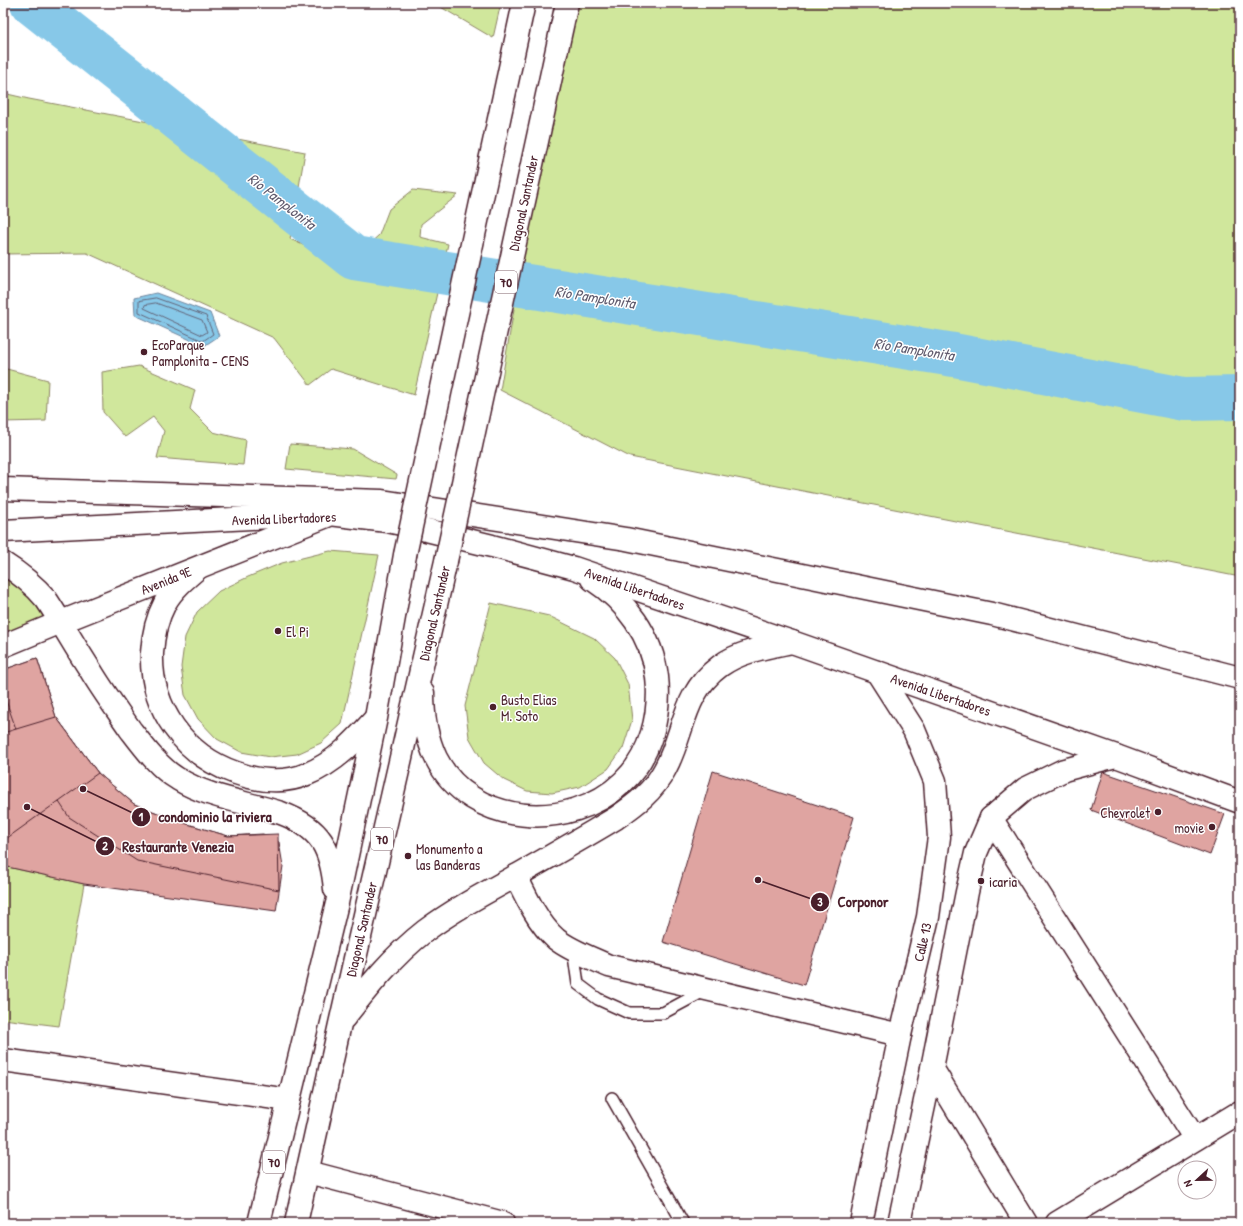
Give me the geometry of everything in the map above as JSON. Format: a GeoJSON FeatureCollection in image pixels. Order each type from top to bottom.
{"type":"FeatureCollection","features":[{"type":"Feature","properties":{"kind":"main road","name":"70"},"geometry":{"type":"LineString","coordinates":[[259,1223],[336,902],[376,718],[405,555],[524,3]]}},
{"type":"Feature","properties":{"kind":"main road","name":"Diagonal Santander"},"geometry":{"type":"LineString","coordinates":[[296,1223],[446,561],[567,3]]}},
{"type":"Feature","properties":{"kind":"main road","name":"Avenida Libertadores"},"geometry":{"type":"LineString","coordinates":[[3,489],[382,501],[633,540],[992,614],[1240,678]]}},
{"type":"Feature","properties":{"kind":"main road","name":"Avenida Libertadores"},"geometry":{"type":"LineString","coordinates":[[3,531],[330,514],[387,521],[406,525],[574,568],[792,642],[1116,756],[1237,804]]}},
{"type":"Feature","properties":{"kind":"main road","name":"Avenida 9E"},"geometry":{"type":"LineString","coordinates":[[3,646],[330,514]]}},
{"type":"Feature","properties":{"kind":"main road"},"geometry":{"type":"LineString","coordinates":[[3,563],[17,572],[36,588],[46,599],[91,671],[135,735],[156,760],[176,778],[202,792],[291,816],[308,826],[318,836],[324,843],[330,860],[334,878],[336,902]]}},
{"type":"Feature","properties":{"kind":"main road"},"geometry":{"type":"LineString","coordinates":[[198,568],[174,591],[165,603],[156,628],[152,658],[156,688],[164,711],[177,731],[196,751],[217,765],[249,777],[276,780],[291,779],[314,771],[338,757],[376,718]]}},
{"type":"Feature","properties":{"kind":"main road"},"geometry":{"type":"LineString","coordinates":[[424,655],[423,694],[427,735],[441,766],[448,776],[465,792],[486,805],[508,812],[530,815],[554,815],[566,812],[586,806],[606,796],[628,778],[638,764],[648,745],[658,708],[656,672],[654,661],[646,640],[627,610],[617,599],[597,582],[574,568]]}},
{"type":"Feature","properties":{"kind":"main road"},"geometry":{"type":"LineString","coordinates":[[340,1024],[387,965],[424,932],[450,914],[616,818],[631,808],[652,789],[659,780],[668,763],[683,719],[693,697],[706,678],[721,665],[744,654],[792,642]]}},
{"type":"Feature","properties":{"kind":"main road","name":"Calle 13"},"geometry":{"type":"LineString","coordinates":[[861,1223],[900,1035],[928,917],[939,837],[935,780],[914,730],[877,672]]}},
{"type":"Feature","properties":{"kind":"main road"},"geometry":{"type":"LineString","coordinates":[[899,1223],[976,852],[991,818],[1025,789],[1064,770],[1116,756]]}},
{"type":"Feature","properties":{"kind":"main road"},"geometry":{"type":"LineString","coordinates":[[991,818],[1195,1139]]}},
{"type":"Feature","properties":{"kind":"main road"},"geometry":{"type":"LineString","coordinates":[[516,876],[524,893],[542,922],[556,939],[609,966],[900,1035]]}},
{"type":"Feature","properties":{"kind":"main road"},"geometry":{"type":"LineString","coordinates":[[3,1060],[289,1100]]}},
{"type":"Feature","properties":{"kind":"main road"},"geometry":{"type":"LineString","coordinates":[[932,1068],[1026,1223]]}},
{"type":"Feature","properties":{"kind":"main road"},"geometry":{"type":"LineString","coordinates":[[1057,1223],[1240,1112]]}},
{"type":"Feature","properties":{"kind":"main road"},"geometry":{"type":"LineString","coordinates":[[308,1172],[503,1223]]}},
{"type":"Feature","properties":{"kind":"lane"},"geometry":{"type":"LineString","coordinates":[[573,949],[578,984],[598,999],[629,1013],[663,1012],[706,989]]}},
{"type":"Feature","properties":{"kind":"lane"},"geometry":{"type":"LineString","coordinates":[[612,1098],[683,1223]]}},
{"type":"Feature","properties":{"kind":"green space"},"geometry":{"type":"Polygon","coordinates":[[[434,3],[489,3],[500,7],[493,38],[434,3]]]}},
{"type":"Feature","properties":{"kind":"green space"},"geometry":{"type":"Polygon","coordinates":[[[567,3],[1240,3],[1240,577],[630,457],[500,390],[567,3]]]}},
{"type":"Feature","properties":{"kind":"green space"},"geometry":{"type":"Polygon","coordinates":[[[3,93],[305,152],[290,239],[346,265],[379,235],[389,209],[413,190],[458,195],[421,224],[420,237],[448,244],[414,395],[331,369],[310,385],[274,338],[87,253],[3,254],[3,93]]]}},
{"type":"Feature","properties":{"kind":"green space"},"geometry":{"type":"Polygon","coordinates":[[[139,366],[195,390],[190,409],[213,432],[246,440],[243,465],[157,458],[164,431],[153,417],[125,437],[103,412],[102,372],[139,366]]]}},
{"type":"Feature","properties":{"kind":"green space"},"geometry":{"type":"Polygon","coordinates":[[[3,368],[48,380],[46,421],[3,422],[3,368]]]}},
{"type":"Feature","properties":{"kind":"green space"},"geometry":{"type":"Polygon","coordinates":[[[290,444],[353,449],[397,475],[396,479],[286,469],[290,444]]]}},
{"type":"Feature","properties":{"kind":"green space"},"geometry":{"type":"Polygon","coordinates":[[[330,551],[379,555],[342,724],[321,743],[297,754],[270,757],[241,752],[217,739],[198,719],[185,695],[181,667],[185,637],[197,612],[219,591],[282,563],[330,551]]]}},
{"type":"Feature","properties":{"kind":"green space"},"geometry":{"type":"Polygon","coordinates":[[[3,575],[10,579],[38,604],[47,620],[3,638],[3,575]]]}},
{"type":"Feature","properties":{"kind":"green space"},"geometry":{"type":"Polygon","coordinates":[[[491,603],[549,616],[594,638],[615,658],[628,684],[632,720],[623,748],[608,769],[580,787],[552,793],[527,791],[504,780],[484,763],[469,737],[465,706],[491,603]]]}},
{"type":"Feature","properties":{"kind":"green space"},"geometry":{"type":"Polygon","coordinates":[[[3,866],[84,884],[59,1026],[3,1019],[3,866]]]}},
{"type":"Feature","properties":{"kind":"water"},"geometry":{"type":"Polygon","coordinates":[[[156,293],[210,313],[219,336],[204,346],[135,315],[134,298],[156,293]]]}},
{"type":"Feature","properties":{"kind":"building"},"geometry":{"type":"Polygon","coordinates":[[[37,658],[56,717],[98,773],[134,804],[184,823],[228,836],[263,834],[279,842],[283,866],[276,911],[84,884],[3,866],[3,670],[37,658]]]}},
{"type":"Feature","properties":{"kind":"building"},"geometry":{"type":"Polygon","coordinates":[[[37,658],[56,717],[98,773],[134,804],[184,823],[228,836],[278,834],[279,890],[137,861],[69,817],[22,746],[3,692],[3,670],[37,658]]]}},
{"type":"Feature","properties":{"kind":"building"},"geometry":{"type":"Polygon","coordinates":[[[56,717],[98,773],[3,841],[3,733],[56,717]]]}},
{"type":"Feature","properties":{"kind":"building"},"geometry":{"type":"Polygon","coordinates":[[[713,771],[854,817],[804,985],[663,942],[713,771]]]}},
{"type":"Feature","properties":{"kind":"building","name":"Chevrolet"},"geometry":{"type":"Polygon","coordinates":[[[1103,772],[1225,814],[1210,855],[1091,810],[1103,772]]]}},
{"type":"Feature","properties":{"kind":"waterway","name":"Río Pamplonita"},"geometry":{"type":"LineString","coordinates":[[32,3],[354,258],[954,355],[1184,399],[1240,398]]}},
{"type":"Feature","properties":{"kind":"place","name":"EcoParque Pamplonita - CENS"},"geometry":{"type":"Point","coordinates":[144,352]}},
{"type":"Feature","properties":{"kind":"place","name":"El Pi"},"geometry":{"type":"Point","coordinates":[278,631]}},
{"type":"Feature","properties":{"kind":"place","name":"Busto Elias M. Soto"},"geometry":{"type":"Point","coordinates":[493,707]}},
{"type":"Feature","properties":{"kind":"place","name":"condominio la riviera"},"geometry":{"type":"Point","coordinates":[83,789]}},
{"type":"Feature","properties":{"kind":"place","name":"Restaurante Venezia"},"geometry":{"type":"Point","coordinates":[27,807]}},
{"type":"Feature","properties":{"kind":"place","name":"Chevrolet"},"geometry":{"type":"Point","coordinates":[1158,812]}},
{"type":"Feature","properties":{"kind":"place","name":"movie"},"geometry":{"type":"Point","coordinates":[1212,827]}},
{"type":"Feature","properties":{"kind":"place","name":"Monumento a las Banderas"},"geometry":{"type":"Point","coordinates":[408,856]}},
{"type":"Feature","properties":{"kind":"place","name":"Corponor"},"geometry":{"type":"Point","coordinates":[758,880]}},
{"type":"Feature","properties":{"kind":"place","name":"icaria"},"geometry":{"type":"Point","coordinates":[981,881]}}]}
